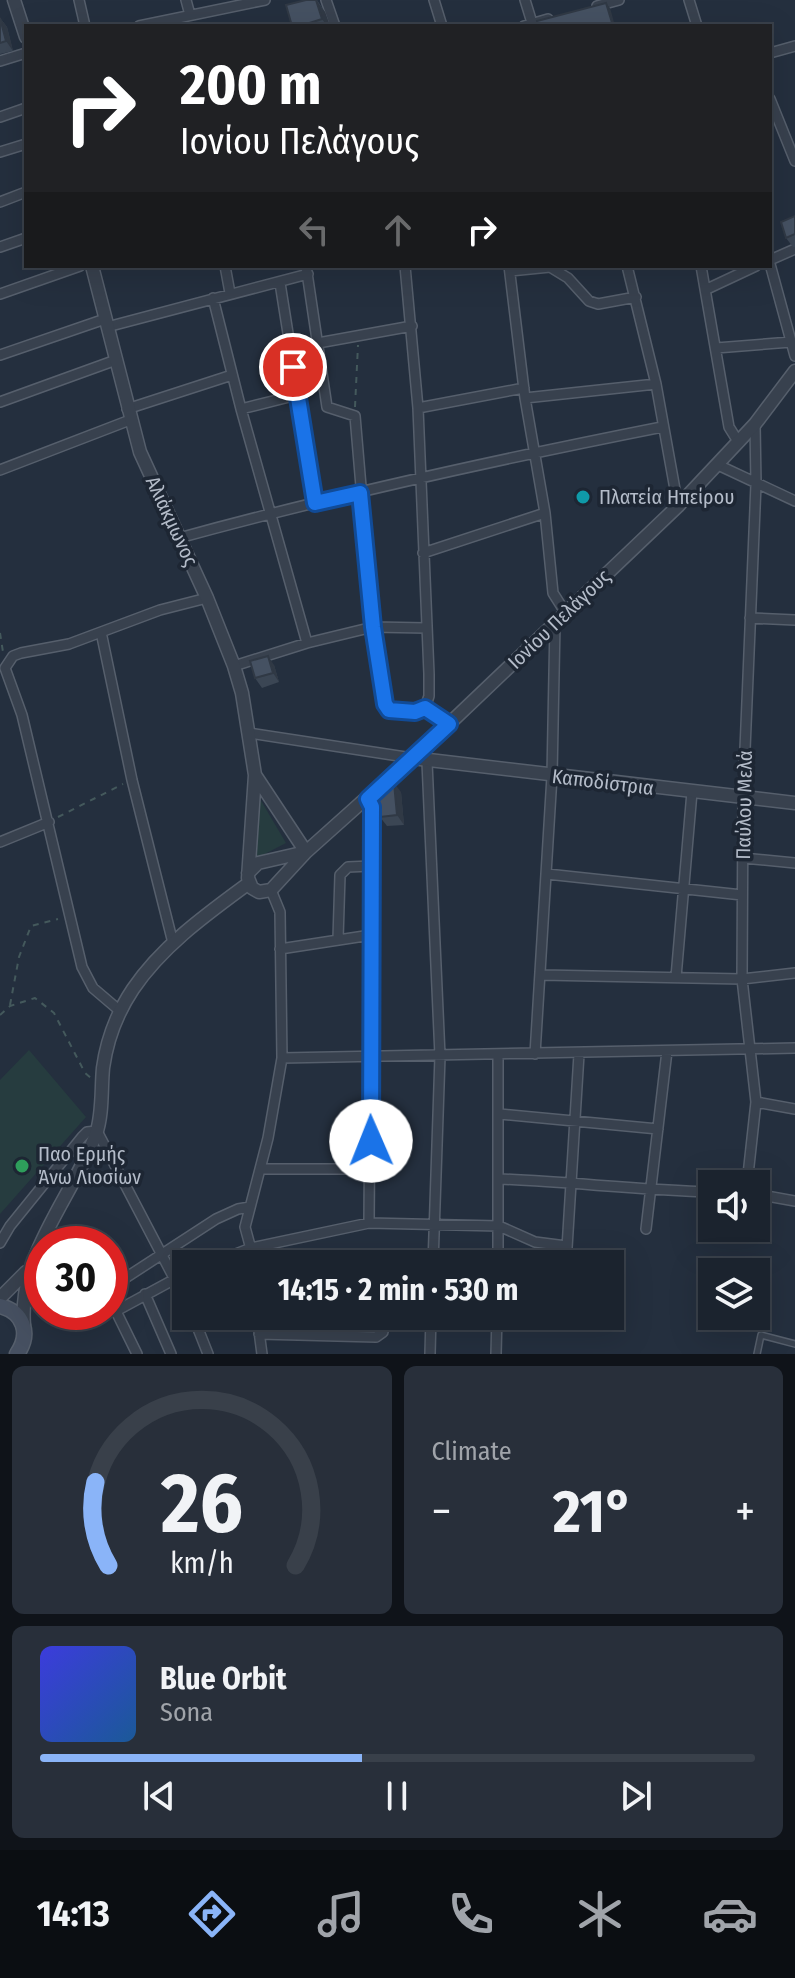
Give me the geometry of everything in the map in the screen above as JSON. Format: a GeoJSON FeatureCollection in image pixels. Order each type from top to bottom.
{"type":"FeatureCollection","features":[{"type":"Feature","properties":{"kind":"main road"},"geometry":{"type":"LineString","coordinates":[[0,1306],[13,1310],[24,1328]]}},
{"type":"Feature","properties":{"kind":"main road"},"geometry":{"type":"LineString","coordinates":[[17,1354],[24,1344],[25,1330]]}},
{"type":"Feature","properties":{"kind":"main road"},"geometry":{"type":"LineString","coordinates":[[25,1330],[31,1354]]}},
{"type":"Feature","properties":{"kind":"street"},"geometry":{"type":"LineString","coordinates":[[14,0],[24,31]]}},
{"type":"Feature","properties":{"kind":"street"},"geometry":{"type":"LineString","coordinates":[[79,0],[85,24]]}},
{"type":"Feature","properties":{"kind":"street"},"geometry":{"type":"LineString","coordinates":[[186,0],[190,15]]}},
{"type":"Feature","properties":{"kind":"street"},"geometry":{"type":"LineString","coordinates":[[148,24],[265,0]]}},
{"type":"Feature","properties":{"kind":"street"},"geometry":{"type":"LineString","coordinates":[[326,0],[334,24]]}},
{"type":"Feature","properties":{"kind":"street"},"geometry":{"type":"LineString","coordinates":[[434,0],[441,24]]}},
{"type":"Feature","properties":{"kind":"street"},"geometry":{"type":"LineString","coordinates":[[525,0],[530,24]]}},
{"type":"Feature","properties":{"kind":"street"},"geometry":{"type":"LineString","coordinates":[[590,8],[619,0]]}},
{"type":"Feature","properties":{"kind":"street"},"geometry":{"type":"LineString","coordinates":[[689,0],[696,24]]}},
{"type":"Feature","properties":{"kind":"street"},"geometry":{"type":"LineString","coordinates":[[533,24],[561,16]]}},
{"type":"Feature","properties":{"kind":"street"},"geometry":{"type":"LineString","coordinates":[[772,52],[795,46]]}},
{"type":"Feature","properties":{"kind":"street"},"geometry":{"type":"LineString","coordinates":[[0,61],[24,54]]}},
{"type":"Feature","properties":{"kind":"street"},"geometry":{"type":"LineString","coordinates":[[772,104],[795,161]]}},
{"type":"Feature","properties":{"kind":"street"},"geometry":{"type":"LineString","coordinates":[[0,117],[24,109]]}},
{"type":"Feature","properties":{"kind":"street"},"geometry":{"type":"LineString","coordinates":[[0,152],[24,145]]}},
{"type":"Feature","properties":{"kind":"street"},"geometry":{"type":"LineString","coordinates":[[0,202],[24,193]]}},
{"type":"Feature","properties":{"kind":"street"},"geometry":{"type":"LineString","coordinates":[[0,247],[24,239]]}},
{"type":"Feature","properties":{"kind":"street"},"geometry":{"type":"LineString","coordinates":[[772,261],[795,249]]}},
{"type":"Feature","properties":{"kind":"street"},"geometry":{"type":"LineString","coordinates":[[0,294],[74,268]]}},
{"type":"Feature","properties":{"kind":"street","name":"Αλιάκμωνος"},"geometry":{"type":"LineString","coordinates":[[92,268],[140,452],[207,598],[234,666],[255,775],[249,878]]}},
{"type":"Feature","properties":{"kind":"street"},"geometry":{"type":"LineString","coordinates":[[225,268],[230,293]]}},
{"type":"Feature","properties":{"kind":"street"},"geometry":{"type":"LineString","coordinates":[[0,355],[106,323],[280,283],[307,270],[327,407],[355,416],[373,627],[385,704],[389,710],[415,712],[425,708],[429,696],[418,408],[405,268]]}},
{"type":"Feature","properties":{"kind":"street"},"geometry":{"type":"LineString","coordinates":[[510,268],[525,393],[545,513],[553,593],[565,612]]}},
{"type":"Feature","properties":{"kind":"street"},"geometry":{"type":"LineString","coordinates":[[552,268],[568,278],[589,301],[598,304],[636,297]]}},
{"type":"Feature","properties":{"kind":"street"},"geometry":{"type":"LineString","coordinates":[[628,268],[656,384],[678,506]]}},
{"type":"Feature","properties":{"kind":"street"},"geometry":{"type":"LineString","coordinates":[[702,268],[729,427],[739,443]]}},
{"type":"Feature","properties":{"kind":"street"},"geometry":{"type":"LineString","coordinates":[[707,289],[752,268]]}},
{"type":"Feature","properties":{"kind":"street"},"geometry":{"type":"LineString","coordinates":[[772,268],[795,356]]}},
{"type":"Feature","properties":{"kind":"street"},"geometry":{"type":"LineString","coordinates":[[280,283],[315,503]]}},
{"type":"Feature","properties":{"kind":"street"},"geometry":{"type":"LineString","coordinates":[[213,298],[307,643]]}},
{"type":"Feature","properties":{"kind":"street"},"geometry":{"type":"LineString","coordinates":[[318,343],[412,326]]}},
{"type":"Feature","properties":{"kind":"street"},"geometry":{"type":"LineString","coordinates":[[716,348],[791,342]]}},
{"type":"Feature","properties":{"kind":"street"},"geometry":{"type":"LineString","coordinates":[[0,402],[116,360]]}},
{"type":"Feature","properties":{"kind":"street","name":"Ιονίου Πελάγους"},"geometry":{"type":"LineString","coordinates":[[271,890],[306,852],[449,724],[678,506],[739,443],[795,371]]}},
{"type":"Feature","properties":{"kind":"street"},"geometry":{"type":"LineString","coordinates":[[0,470],[129,414],[232,375]]}},
{"type":"Feature","properties":{"kind":"street"},"geometry":{"type":"LineString","coordinates":[[418,408],[525,393],[656,384]]}},
{"type":"Feature","properties":{"kind":"street"},"geometry":{"type":"LineString","coordinates":[[241,409],[297,395]]}},
{"type":"Feature","properties":{"kind":"street","name":"Παύλου Μελά"},"geometry":{"type":"LineString","coordinates":[[749,1170],[756,1102],[742,979],[742,895],[756,484],[755,424]]}},
{"type":"Feature","properties":{"kind":"street"},"geometry":{"type":"LineString","coordinates":[[179,538],[421,477],[662,427]]}},
{"type":"Feature","properties":{"kind":"street"},"geometry":{"type":"LineString","coordinates":[[718,465],[795,501]]}},
{"type":"Feature","properties":{"kind":"street"},"geometry":{"type":"LineString","coordinates":[[423,553],[545,513]]}},
{"type":"Feature","properties":{"kind":"street"},"geometry":{"type":"LineString","coordinates":[[120,1011],[101,996],[87,978],[69,916],[22,715],[5,672],[9,661],[21,653],[69,644],[160,610],[207,598]]}},
{"type":"Feature","properties":{"kind":"street"},"geometry":{"type":"LineString","coordinates":[[750,618],[795,620]]}},
{"type":"Feature","properties":{"kind":"street"},"geometry":{"type":"LineString","coordinates":[[535,1054],[552,776],[555,623]]}},
{"type":"Feature","properties":{"kind":"street"},"geometry":{"type":"LineString","coordinates":[[234,666],[307,643],[373,627],[426,628]]}},
{"type":"Feature","properties":{"kind":"street"},"geometry":{"type":"LineString","coordinates":[[101,632],[132,780],[173,943]]}},
{"type":"Feature","properties":{"kind":"street"},"geometry":{"type":"LineString","coordinates":[[425,708],[449,724]]}},
{"type":"Feature","properties":{"kind":"street"},"geometry":{"type":"LineString","coordinates":[[249,733],[412,758]]}},
{"type":"Feature","properties":{"kind":"street","name":"Καποδίστρια"},"geometry":{"type":"LineString","coordinates":[[412,758],[795,803]]}},
{"type":"Feature","properties":{"kind":"street"},"geometry":{"type":"LineString","coordinates":[[427,762],[440,1056],[433,1250]]}},
{"type":"Feature","properties":{"kind":"street","name":"Αλιάκμωνος"},"geometry":{"type":"LineString","coordinates":[[255,775],[306,852]]}},
{"type":"Feature","properties":{"kind":"street"},"geometry":{"type":"LineString","coordinates":[[676,977],[692,792]]}},
{"type":"Feature","properties":{"kind":"street"},"geometry":{"type":"LineString","coordinates":[[368,799],[372,807],[369,1223]]}},
{"type":"Feature","properties":{"kind":"street"},"geometry":{"type":"LineString","coordinates":[[0,842],[49,822]]}},
{"type":"Feature","properties":{"kind":"street"},"geometry":{"type":"LineString","coordinates":[[51,1226],[97,1131],[107,1048],[120,1011],[152,963],[249,878],[258,863],[306,852]]}},
{"type":"Feature","properties":{"kind":"street"},"geometry":{"type":"LineString","coordinates":[[743,858],[795,863]]}},
{"type":"Feature","properties":{"kind":"street"},"geometry":{"type":"LineString","coordinates":[[338,939],[340,875],[348,867],[371,866]]}},
{"type":"Feature","properties":{"kind":"street"},"geometry":{"type":"LineString","coordinates":[[547,874],[742,895]]}},
{"type":"Feature","properties":{"kind":"street"},"geometry":{"type":"LineString","coordinates":[[249,878],[259,892],[271,890],[280,912],[282,1058],[261,1169],[245,1227],[251,1248]]}},
{"type":"Feature","properties":{"kind":"street"},"geometry":{"type":"LineString","coordinates":[[280,949],[371,935]]}},
{"type":"Feature","properties":{"kind":"street"},"geometry":{"type":"LineString","coordinates":[[542,975],[742,979],[795,973]]}},
{"type":"Feature","properties":{"kind":"street"},"geometry":{"type":"LineString","coordinates":[[282,1058],[795,1048]]}},
{"type":"Feature","properties":{"kind":"street"},"geometry":{"type":"LineString","coordinates":[[646,1229],[667,1051]]}},
{"type":"Feature","properties":{"kind":"street"},"geometry":{"type":"LineString","coordinates":[[498,1054],[498,1250]]}},
{"type":"Feature","properties":{"kind":"street"},"geometry":{"type":"LineString","coordinates":[[566,1250],[579,1054]]}},
{"type":"Feature","properties":{"kind":"street"},"geometry":{"type":"LineString","coordinates":[[756,1102],[795,1109]]}},
{"type":"Feature","properties":{"kind":"street"},"geometry":{"type":"LineString","coordinates":[[500,1114],[658,1129]]}},
{"type":"Feature","properties":{"kind":"street"},"geometry":{"type":"LineString","coordinates":[[0,1243],[10,1226],[82,1137],[87,1132],[97,1131]]}},
{"type":"Feature","properties":{"kind":"street"},"geometry":{"type":"LineString","coordinates":[[97,1131],[172,1272]]}},
{"type":"Feature","properties":{"kind":"street"},"geometry":{"type":"LineString","coordinates":[[261,1169],[371,1169]]}},
{"type":"Feature","properties":{"kind":"street"},"geometry":{"type":"LineString","coordinates":[[500,1179],[698,1192]]}},
{"type":"Feature","properties":{"kind":"street"},"geometry":{"type":"LineString","coordinates":[[770,1197],[795,1201]]}},
{"type":"Feature","properties":{"kind":"street"},"geometry":{"type":"LineString","coordinates":[[128,1276],[216,1219],[250,1207]]}},
{"type":"Feature","properties":{"kind":"street"},"geometry":{"type":"LineString","coordinates":[[246,1250],[369,1223],[499,1226],[535,1242],[566,1246]]}},
{"type":"Feature","properties":{"kind":"street"},"geometry":{"type":"LineString","coordinates":[[0,1298],[24,1275]]}},
{"type":"Feature","properties":{"kind":"street"},"geometry":{"type":"LineString","coordinates":[[128,1304],[172,1280]]}},
{"type":"Feature","properties":{"kind":"street"},"geometry":{"type":"LineString","coordinates":[[24,1291],[24,1312]]}},
{"type":"Feature","properties":{"kind":"street"},"geometry":{"type":"LineString","coordinates":[[145,1294],[171,1354]]}},
{"type":"Feature","properties":{"kind":"street"},"geometry":{"type":"LineString","coordinates":[[125,1330],[137,1354]]}},
{"type":"Feature","properties":{"kind":"street"},"geometry":{"type":"LineString","coordinates":[[199,1330],[208,1354]]}},
{"type":"Feature","properties":{"kind":"street"},"geometry":{"type":"LineString","coordinates":[[259,1330],[262,1354]]}},
{"type":"Feature","properties":{"kind":"street"},"geometry":{"type":"LineString","coordinates":[[259,1334],[376,1337],[383,1330]]}},
{"type":"Feature","properties":{"kind":"street"},"geometry":{"type":"LineString","coordinates":[[430,1354],[431,1330]]}},
{"type":"Feature","properties":{"kind":"street"},"geometry":{"type":"LineString","coordinates":[[496,1354],[497,1330]]}},
{"type":"Feature","properties":{"kind":"lane"},"geometry":{"type":"LineString","coordinates":[[757,1354],[761,1335],[795,1344]]}},
{"type":"Feature","properties":{"kind":"path"},"geometry":{"type":"LineString","coordinates":[[355,416],[358,336]]}},
{"type":"Feature","properties":{"kind":"path"},"geometry":{"type":"LineString","coordinates":[[0,633],[3,654],[9,661]]}},
{"type":"Feature","properties":{"kind":"path"},"geometry":{"type":"LineString","coordinates":[[49,822],[132,780]]}},
{"type":"Feature","properties":{"kind":"path"},"geometry":{"type":"LineString","coordinates":[[10,1006],[19,957],[31,926],[69,916]]}},
{"type":"Feature","properties":{"kind":"path"},"geometry":{"type":"LineString","coordinates":[[0,1015],[10,1006],[35,998],[54,1013],[85,1073],[102,1086]]}},
{"type":"Feature","properties":{"kind":"green space"},"geometry":{"type":"Polygon","coordinates":[[[260,799],[286,843],[255,859],[255,833],[260,799]]]}},
{"type":"Feature","properties":{"kind":"green space","name":"Παο Ερμής Άνω Λιοσίων"},"geometry":{"type":"Polygon","coordinates":[[[29,1050],[86,1117],[0,1214],[0,1080],[29,1050]]]}},
{"type":"Feature","properties":{"kind":"building"},"geometry":{"type":"Polygon","coordinates":[[[316,0],[322,19],[291,24],[286,5],[316,0]]]}},
{"type":"Feature","properties":{"kind":"building"},"geometry":{"type":"Polygon","coordinates":[[[606,3],[612,24],[538,24],[537,21],[606,3]]]}},
{"type":"Feature","properties":{"kind":"building"},"geometry":{"type":"Polygon","coordinates":[[[0,18],[6,41],[0,43],[0,18]]]}},
{"type":"Feature","properties":{"kind":"building"},"geometry":{"type":"Polygon","coordinates":[[[795,216],[795,234],[786,238],[781,222],[795,216]]]}},
{"type":"Feature","properties":{"kind":"building"},"geometry":{"type":"Polygon","coordinates":[[[268,656],[273,673],[255,678],[250,661],[268,656]]]}},
{"type":"Feature","properties":{"kind":"building"},"geometry":{"type":"Polygon","coordinates":[[[394,783],[397,815],[380,817],[377,784],[394,783]]]}},
{"type":"Feature","properties":{"kind":"place","name":"Πλατεία Ηπείρου"},"geometry":{"type":"Point","coordinates":[583,497]}},
{"type":"Feature","properties":{"kind":"place","name":"Παο Ερμής Άνω Λιοσίων"},"geometry":{"type":"Point","coordinates":[22,1166]}},
{"type":"Feature","properties":{"kind":"route"},"geometry":{"type":"LineString","coordinates":[[293,367],[315,503],[360,493],[373,627],[385,704],[389,710],[415,712],[425,708],[449,724],[368,799],[372,807],[371,1141]]}}]}
